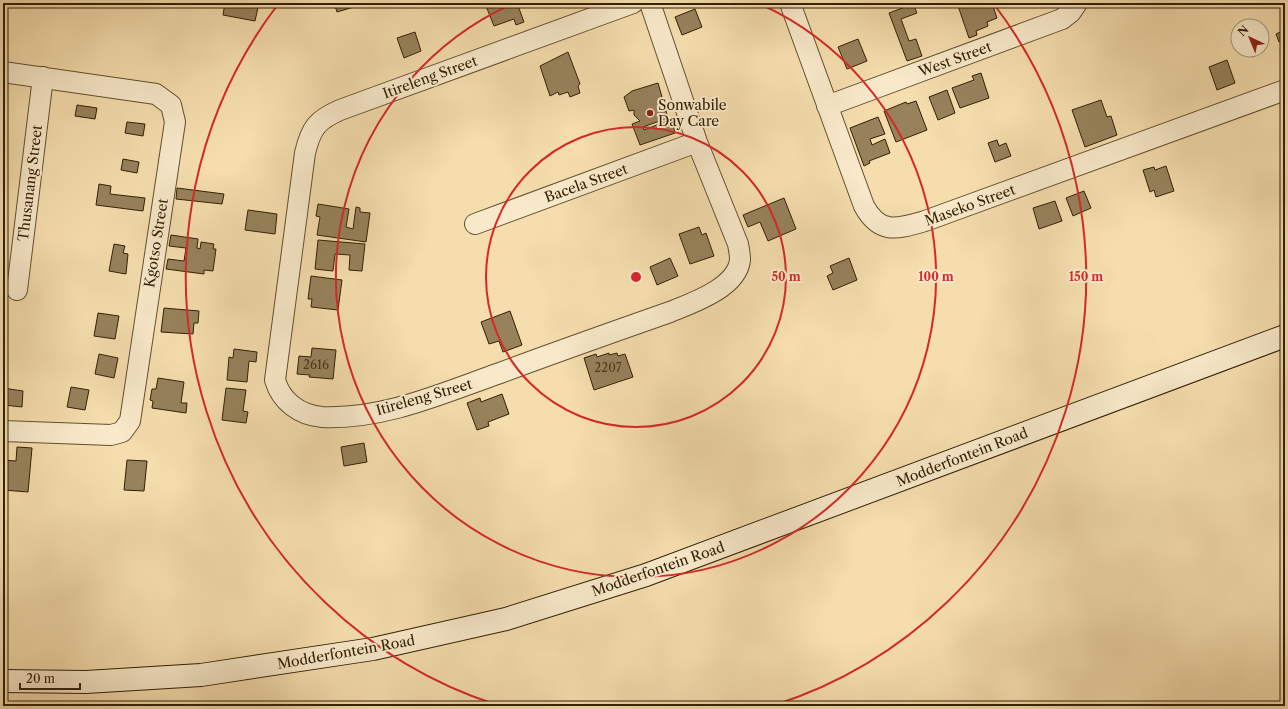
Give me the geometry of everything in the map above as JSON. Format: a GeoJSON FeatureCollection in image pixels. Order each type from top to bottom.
{"type":"FeatureCollection","features":[{"type":"Feature","properties":{"kind":"main road","name":"Modderfontein Road"},"geometry":{"type":"LineString","coordinates":[[3,681],[86,682],[201,675],[373,649],[506,619],[646,575],[1285,336]]}},
{"type":"Feature","properties":{"kind":"street","name":"Itireleng Street"},"geometry":{"type":"LineString","coordinates":[[633,3],[340,110],[325,116],[319,122],[310,134],[305,153],[275,380],[278,389],[285,399],[296,409],[320,417],[360,414],[397,408],[444,393],[670,312],[700,300],[719,289],[733,276],[740,261],[738,244],[697,142],[650,3]]}},
{"type":"Feature","properties":{"kind":"street","name":"Maseko Street"},"geometry":{"type":"LineString","coordinates":[[790,3],[864,206],[870,217],[876,223],[896,228],[925,221],[1285,90]]}},
{"type":"Feature","properties":{"kind":"street","name":"West Street"},"geometry":{"type":"LineString","coordinates":[[827,106],[1062,19],[1071,12],[1077,3]]}},
{"type":"Feature","properties":{"kind":"street","name":"Kgotso Street"},"geometry":{"type":"LineString","coordinates":[[3,72],[156,94],[171,105],[175,122],[130,421],[122,432],[111,435],[3,431]]}},
{"type":"Feature","properties":{"kind":"street","name":"Thusanang Street"},"geometry":{"type":"LineString","coordinates":[[16,290],[43,77]]}},
{"type":"Feature","properties":{"kind":"street","name":"Bacela Street"},"geometry":{"type":"LineString","coordinates":[[475,224],[697,142]]}},
{"type":"Feature","properties":{"kind":"building"},"geometry":{"type":"Polygon","coordinates":[[[225,3],[259,3],[255,21],[223,15],[225,3]]]}},
{"type":"Feature","properties":{"kind":"building"},"geometry":{"type":"Polygon","coordinates":[[[334,3],[356,3],[357,6],[337,12],[334,3]]]}},
{"type":"Feature","properties":{"kind":"building"},"geometry":{"type":"Polygon","coordinates":[[[494,3],[517,3],[524,22],[516,25],[514,19],[494,26],[486,6],[494,3]]]}},
{"type":"Feature","properties":{"kind":"building"},"geometry":{"type":"Polygon","coordinates":[[[852,3],[861,3],[854,6],[852,3]]]}},
{"type":"Feature","properties":{"kind":"building"},"geometry":{"type":"Polygon","coordinates":[[[957,3],[992,3],[997,18],[987,22],[988,26],[976,31],[977,35],[969,38],[957,3]]]}},
{"type":"Feature","properties":{"kind":"building"},"geometry":{"type":"Polygon","coordinates":[[[913,4],[917,13],[901,19],[909,41],[916,39],[922,56],[907,61],[889,13],[913,4]]]}},
{"type":"Feature","properties":{"kind":"building"},"geometry":{"type":"Polygon","coordinates":[[[695,9],[702,27],[682,35],[675,17],[695,9]]]}},
{"type":"Feature","properties":{"kind":"building"},"geometry":{"type":"Polygon","coordinates":[[[1285,30],[1285,42],[1284,40],[1279,42],[1276,34],[1285,30]]]}},
{"type":"Feature","properties":{"kind":"building"},"geometry":{"type":"Polygon","coordinates":[[[415,32],[421,51],[404,58],[397,38],[415,32]]]}},
{"type":"Feature","properties":{"kind":"building"},"geometry":{"type":"Polygon","coordinates":[[[858,39],[867,61],[847,69],[838,47],[858,39]]]}},
{"type":"Feature","properties":{"kind":"building"},"geometry":{"type":"Polygon","coordinates":[[[1285,48],[1285,61],[1280,50],[1285,48]]]}},
{"type":"Feature","properties":{"kind":"building"},"geometry":{"type":"Polygon","coordinates":[[[568,52],[580,84],[578,86],[580,93],[570,97],[568,92],[559,95],[558,92],[550,96],[540,66],[568,52]]]}},
{"type":"Feature","properties":{"kind":"building"},"geometry":{"type":"Polygon","coordinates":[[[1227,60],[1235,83],[1217,90],[1209,67],[1227,60]]]}},
{"type":"Feature","properties":{"kind":"building"},"geometry":{"type":"Polygon","coordinates":[[[981,73],[989,98],[960,108],[952,88],[974,80],[972,76],[981,73]]]}},
{"type":"Feature","properties":{"kind":"building","name":"Sonwabile Day Care"},"geometry":{"type":"Polygon","coordinates":[[[658,83],[668,118],[643,127],[644,130],[672,119],[675,133],[640,145],[632,124],[640,121],[634,115],[634,110],[629,111],[624,97],[632,91],[658,83]]]}},
{"type":"Feature","properties":{"kind":"building"},"geometry":{"type":"Polygon","coordinates":[[[947,90],[955,113],[938,120],[929,97],[947,90]]]}},
{"type":"Feature","properties":{"kind":"building"},"geometry":{"type":"Polygon","coordinates":[[[1101,100],[1107,117],[1111,116],[1117,135],[1085,147],[1072,110],[1101,100]]]}},
{"type":"Feature","properties":{"kind":"building"},"geometry":{"type":"Polygon","coordinates":[[[916,101],[927,130],[896,142],[884,111],[906,102],[907,104],[916,101]]]}},
{"type":"Feature","properties":{"kind":"building"},"geometry":{"type":"Polygon","coordinates":[[[77,105],[97,108],[95,119],[75,116],[77,105]]]}},
{"type":"Feature","properties":{"kind":"building"},"geometry":{"type":"Polygon","coordinates":[[[878,117],[885,134],[870,139],[872,145],[885,139],[890,153],[869,161],[870,163],[864,166],[850,128],[878,117]]]}},
{"type":"Feature","properties":{"kind":"building"},"geometry":{"type":"Polygon","coordinates":[[[127,122],[145,124],[143,136],[125,133],[127,122]]]}},
{"type":"Feature","properties":{"kind":"building"},"geometry":{"type":"Polygon","coordinates":[[[997,140],[999,146],[1006,143],[1011,156],[995,162],[988,143],[997,140]]]}},
{"type":"Feature","properties":{"kind":"building"},"geometry":{"type":"Polygon","coordinates":[[[123,159],[139,162],[137,173],[121,170],[123,159]]]}},
{"type":"Feature","properties":{"kind":"building"},"geometry":{"type":"Polygon","coordinates":[[[1166,166],[1174,191],[1156,197],[1154,190],[1150,192],[1143,170],[1154,167],[1155,170],[1166,166]]]}},
{"type":"Feature","properties":{"kind":"building"},"geometry":{"type":"Polygon","coordinates":[[[99,184],[111,186],[110,194],[145,198],[143,211],[96,205],[99,184]]]}},
{"type":"Feature","properties":{"kind":"building"},"geometry":{"type":"Polygon","coordinates":[[[177,188],[224,194],[222,204],[176,199],[177,188]]]}},
{"type":"Feature","properties":{"kind":"building"},"geometry":{"type":"Polygon","coordinates":[[[1084,191],[1091,208],[1073,216],[1066,198],[1084,191]]]}},
{"type":"Feature","properties":{"kind":"building"},"geometry":{"type":"Polygon","coordinates":[[[784,198],[796,229],[768,241],[760,222],[748,227],[743,215],[784,198]]]}},
{"type":"Feature","properties":{"kind":"building"},"geometry":{"type":"Polygon","coordinates":[[[1055,201],[1062,221],[1039,229],[1033,208],[1055,201]]]}},
{"type":"Feature","properties":{"kind":"building"},"geometry":{"type":"Polygon","coordinates":[[[318,204],[349,209],[346,227],[353,229],[356,207],[360,208],[360,212],[370,213],[366,242],[317,235],[320,217],[316,216],[318,204]]]}},
{"type":"Feature","properties":{"kind":"building"},"geometry":{"type":"Polygon","coordinates":[[[248,210],[277,214],[275,234],[245,230],[248,210]]]}},
{"type":"Feature","properties":{"kind":"building"},"geometry":{"type":"Polygon","coordinates":[[[699,227],[702,235],[706,233],[714,256],[690,264],[679,234],[699,227]]]}},
{"type":"Feature","properties":{"kind":"building"},"geometry":{"type":"Polygon","coordinates":[[[171,235],[198,239],[197,248],[200,249],[201,242],[214,244],[213,249],[216,249],[213,271],[204,270],[204,274],[166,269],[168,259],[184,261],[186,248],[169,246],[171,235]]]}},
{"type":"Feature","properties":{"kind":"building"},"geometry":{"type":"Polygon","coordinates":[[[318,240],[365,244],[362,271],[349,270],[350,255],[335,254],[333,271],[315,269],[318,240]]]}},
{"type":"Feature","properties":{"kind":"building"},"geometry":{"type":"Polygon","coordinates":[[[114,244],[125,246],[123,253],[128,254],[126,274],[109,271],[114,244]]]}},
{"type":"Feature","properties":{"kind":"building"},"geometry":{"type":"Polygon","coordinates":[[[670,258],[678,276],[657,285],[650,267],[670,258]]]}},
{"type":"Feature","properties":{"kind":"building"},"geometry":{"type":"Polygon","coordinates":[[[849,258],[857,280],[833,290],[827,276],[833,273],[830,266],[849,258]]]}},
{"type":"Feature","properties":{"kind":"building"},"geometry":{"type":"Polygon","coordinates":[[[311,276],[342,280],[338,310],[311,307],[312,299],[308,299],[311,276]]]}},
{"type":"Feature","properties":{"kind":"building"},"geometry":{"type":"Polygon","coordinates":[[[164,308],[199,311],[198,323],[194,323],[193,334],[161,332],[164,308]]]}},
{"type":"Feature","properties":{"kind":"building"},"geometry":{"type":"Polygon","coordinates":[[[510,311],[522,345],[503,352],[499,341],[489,344],[481,322],[510,311]]]}},
{"type":"Feature","properties":{"kind":"building"},"geometry":{"type":"Polygon","coordinates":[[[98,313],[119,316],[115,339],[94,336],[98,313]]]}},
{"type":"Feature","properties":{"kind":"building"},"geometry":{"type":"Polygon","coordinates":[[[312,348],[336,350],[333,379],[309,377],[310,375],[297,374],[299,356],[311,357],[312,348]]]}},
{"type":"Feature","properties":{"kind":"building"},"geometry":{"type":"Polygon","coordinates":[[[234,349],[257,352],[256,362],[249,361],[247,382],[227,380],[229,357],[233,358],[234,349]]]}},
{"type":"Feature","properties":{"kind":"building"},"geometry":{"type":"Polygon","coordinates":[[[609,353],[609,355],[617,353],[618,356],[625,354],[633,377],[594,390],[584,358],[596,354],[597,357],[609,353]]]}},
{"type":"Feature","properties":{"kind":"building"},"geometry":{"type":"Polygon","coordinates":[[[99,354],[118,358],[114,378],[95,374],[99,354]]]}},
{"type":"Feature","properties":{"kind":"building"},"geometry":{"type":"Polygon","coordinates":[[[158,378],[184,382],[181,403],[187,403],[186,413],[152,408],[153,401],[150,400],[152,389],[156,389],[158,378]]]}},
{"type":"Feature","properties":{"kind":"building"},"geometry":{"type":"Polygon","coordinates":[[[71,387],[89,390],[85,410],[67,407],[71,387]]]}},
{"type":"Feature","properties":{"kind":"building"},"geometry":{"type":"Polygon","coordinates":[[[3,388],[23,391],[22,407],[4,405],[3,413],[3,388]]]}},
{"type":"Feature","properties":{"kind":"building"},"geometry":{"type":"Polygon","coordinates":[[[226,388],[246,390],[243,411],[248,412],[246,423],[222,420],[226,388]]]}},
{"type":"Feature","properties":{"kind":"building"},"geometry":{"type":"Polygon","coordinates":[[[502,394],[509,414],[488,422],[489,426],[477,430],[467,403],[480,398],[481,402],[502,394]]]}},
{"type":"Feature","properties":{"kind":"building"},"geometry":{"type":"Polygon","coordinates":[[[364,443],[367,462],[344,466],[341,447],[364,443]]]}},
{"type":"Feature","properties":{"kind":"building"},"geometry":{"type":"Polygon","coordinates":[[[17,447],[32,448],[28,492],[3,490],[3,460],[16,461],[17,447]]]}},
{"type":"Feature","properties":{"kind":"building"},"geometry":{"type":"Polygon","coordinates":[[[127,460],[147,461],[144,491],[124,490],[127,460]]]}},
{"type":"Feature","properties":{"kind":"place","name":"Sonwabile Day Care"},"geometry":{"type":"Point","coordinates":[650,113]}}]}
